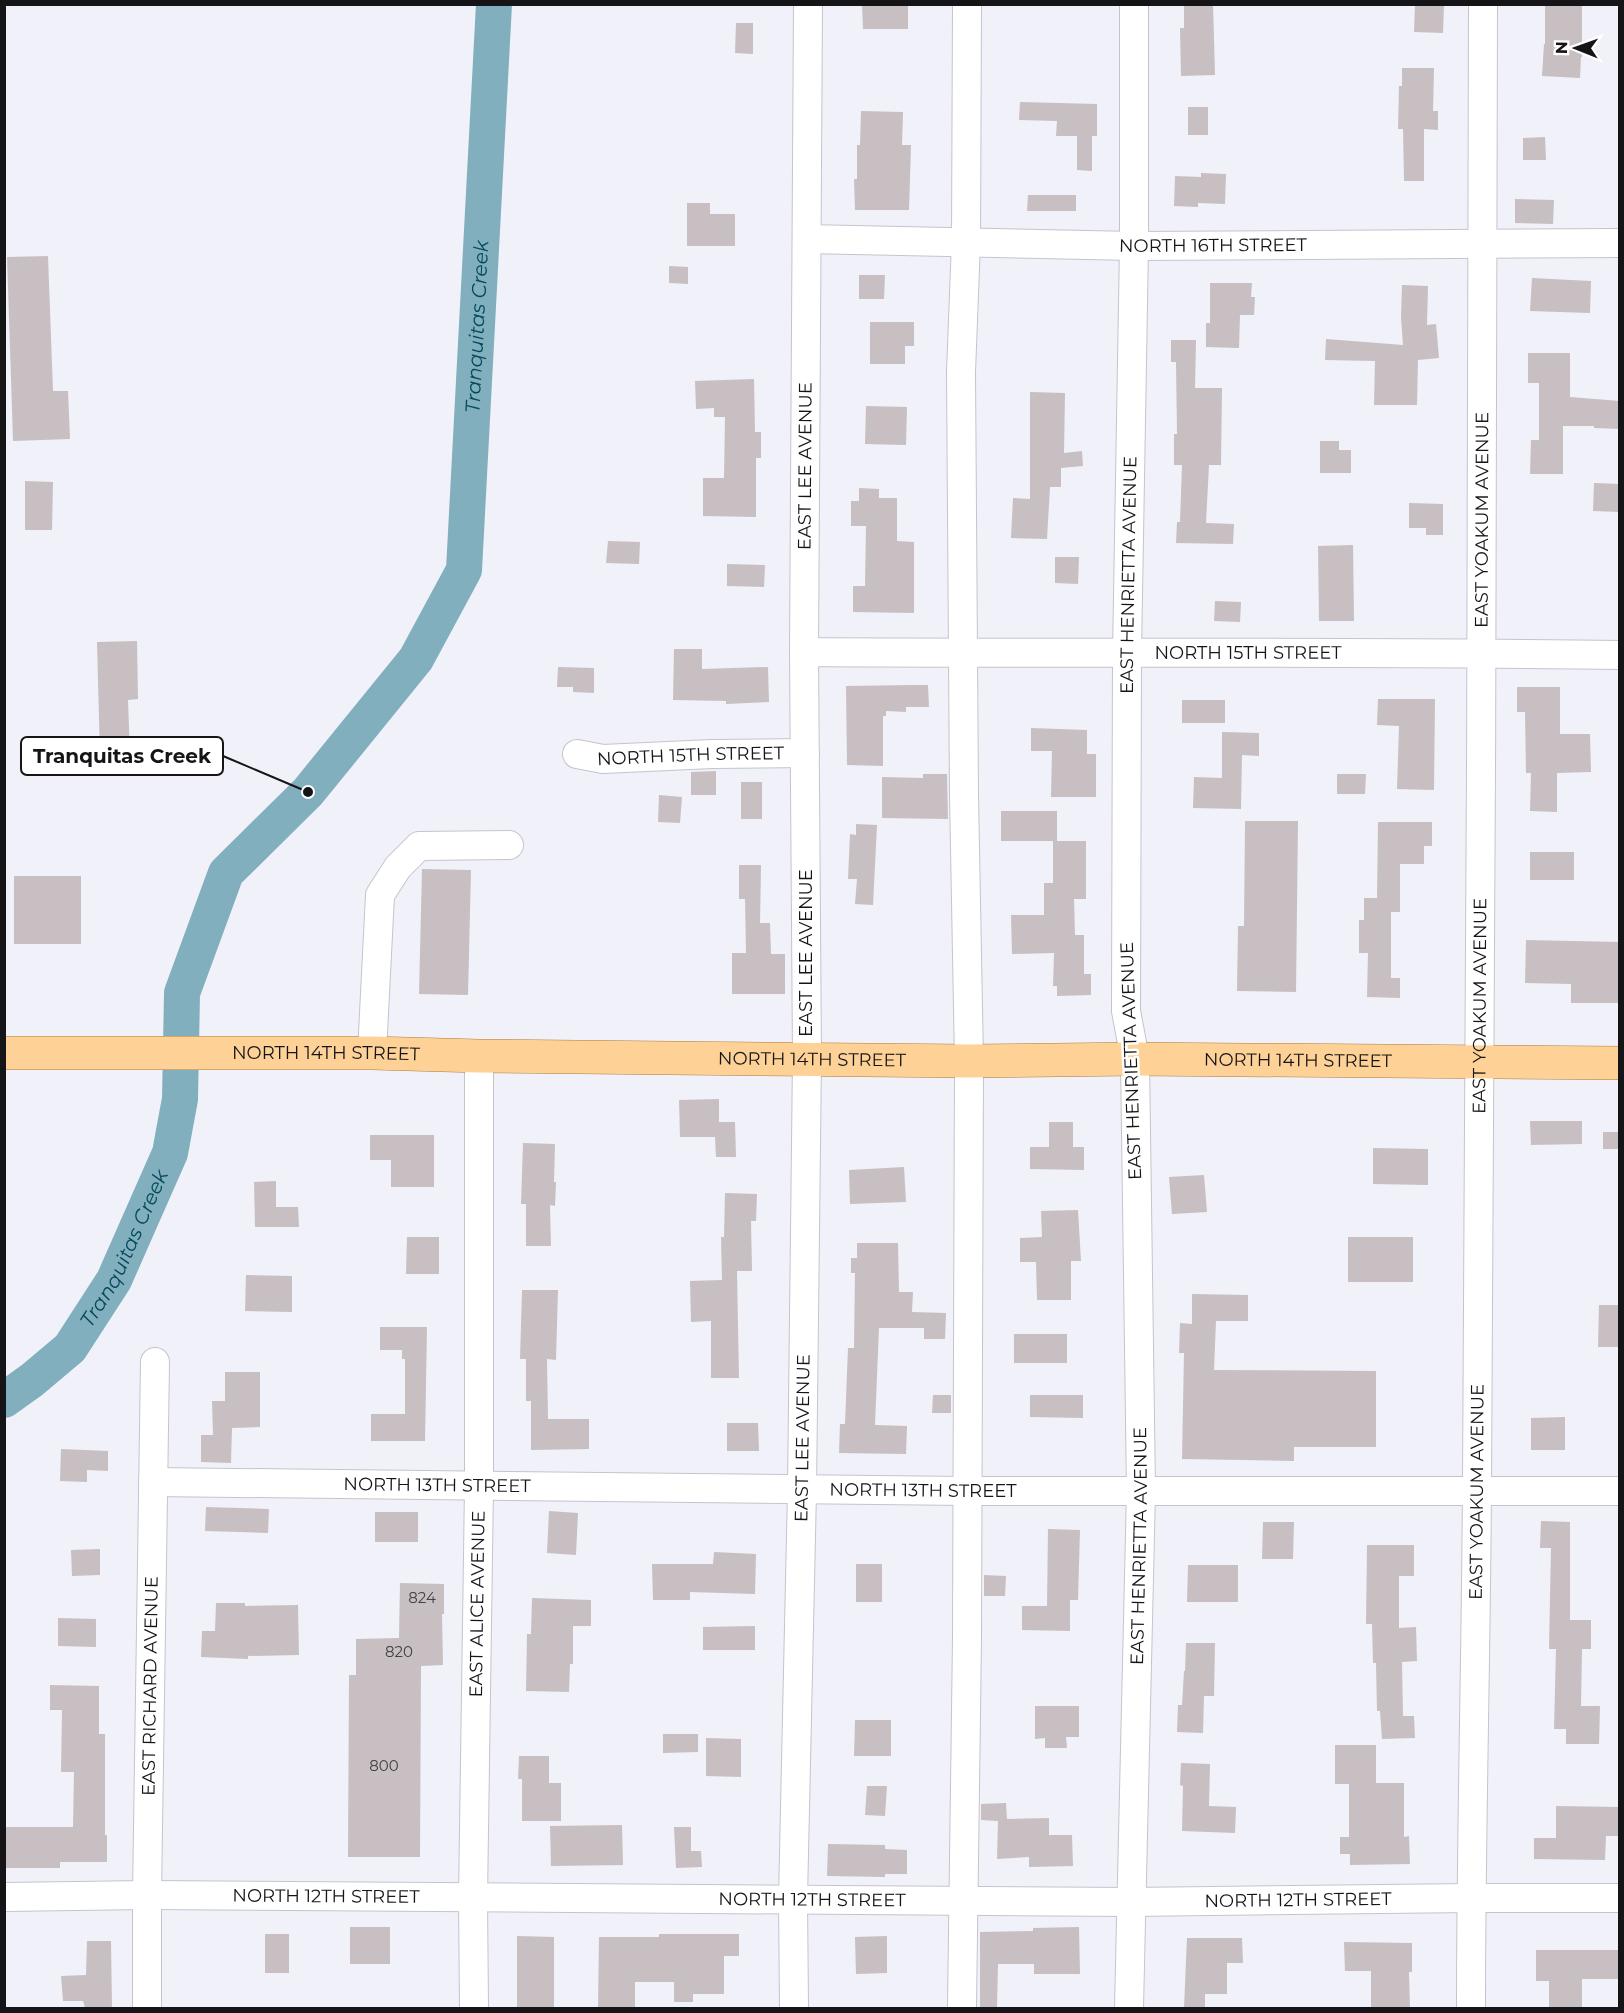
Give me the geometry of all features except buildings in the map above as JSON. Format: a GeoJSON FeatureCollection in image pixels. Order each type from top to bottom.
{"type":"FeatureCollection","features":[{"type":"Feature","properties":{"kind":"main road","name":"NORTH 14TH STREET"},"geometry":{"type":"LineString","coordinates":[[4,1053],[372,1053],[969,1061],[1135,1059],[1620,1063]]}},
{"type":"Feature","properties":{"kind":"street","name":"EAST LEE AVENUE"},"geometry":{"type":"LineString","coordinates":[[794,2008],[793,1899],[802,1490],[807,1058],[804,652],[808,4]]}},
{"type":"Feature","properties":{"kind":"street"},"geometry":{"type":"LineString","coordinates":[[962,2008],[969,1061],[961,372],[966,242],[967,4]]}},
{"type":"Feature","properties":{"kind":"street","name":"EAST HENRIETTA AVENUE"},"geometry":{"type":"LineString","coordinates":[[1130,2008],[1140,1491],[1135,1059],[1126,1011],[1127,654],[1134,246],[1134,4]]}},
{"type":"Feature","properties":{"kind":"street","name":"EAST YOAKUM AVENUE"},"geometry":{"type":"LineString","coordinates":[[1471,2008],[1477,1490],[1484,4]]}},
{"type":"Feature","properties":{"kind":"street","name":"NORTH 16TH STREET"},"geometry":{"type":"LineString","coordinates":[[807,239],[1134,246],[1620,243]]}},
{"type":"Feature","properties":{"kind":"street","name":"NORTH 15TH STREET"},"geometry":{"type":"LineString","coordinates":[[804,652],[1620,655]]}},
{"type":"Feature","properties":{"kind":"street","name":"NORTH 15TH STREET"},"geometry":{"type":"LineString","coordinates":[[577,754],[603,759],[805,753]]}},
{"type":"Feature","properties":{"kind":"street"},"geometry":{"type":"LineString","coordinates":[[372,1053],[380,894],[398,867],[419,846],[509,845]]}},
{"type":"Feature","properties":{"kind":"street","name":"EAST ALICE AVENUE"},"geometry":{"type":"LineString","coordinates":[[474,2008],[473,1899],[479,1487],[479,1056]]}},
{"type":"Feature","properties":{"kind":"street","name":"EAST RICHARD AVENUE"},"geometry":{"type":"LineString","coordinates":[[147,2008],[154,1362]]}},
{"type":"Feature","properties":{"kind":"street","name":"NORTH 13TH STREET"},"geometry":{"type":"LineString","coordinates":[[153,1482],[802,1490],[1620,1491]]}},
{"type":"Feature","properties":{"kind":"street","name":"NORTH 12TH STREET"},"geometry":{"type":"LineString","coordinates":[[4,1897],[147,1895],[1131,1902],[1620,1898]]}},
{"type":"Feature","properties":{"kind":"waterway","name":"Tranquitas Creek"},"geometry":{"type":"LineString","coordinates":[[4,1400],[70,1348],[114,1280],[170,1153],[180,1099],[182,993],[226,873],[308,792],[416,659],[464,570],[494,4]]}},
{"type":"Feature","properties":{"kind":"place","name":"Tranquitas Creek"},"geometry":{"type":"Point","coordinates":[308,792]}}]}
